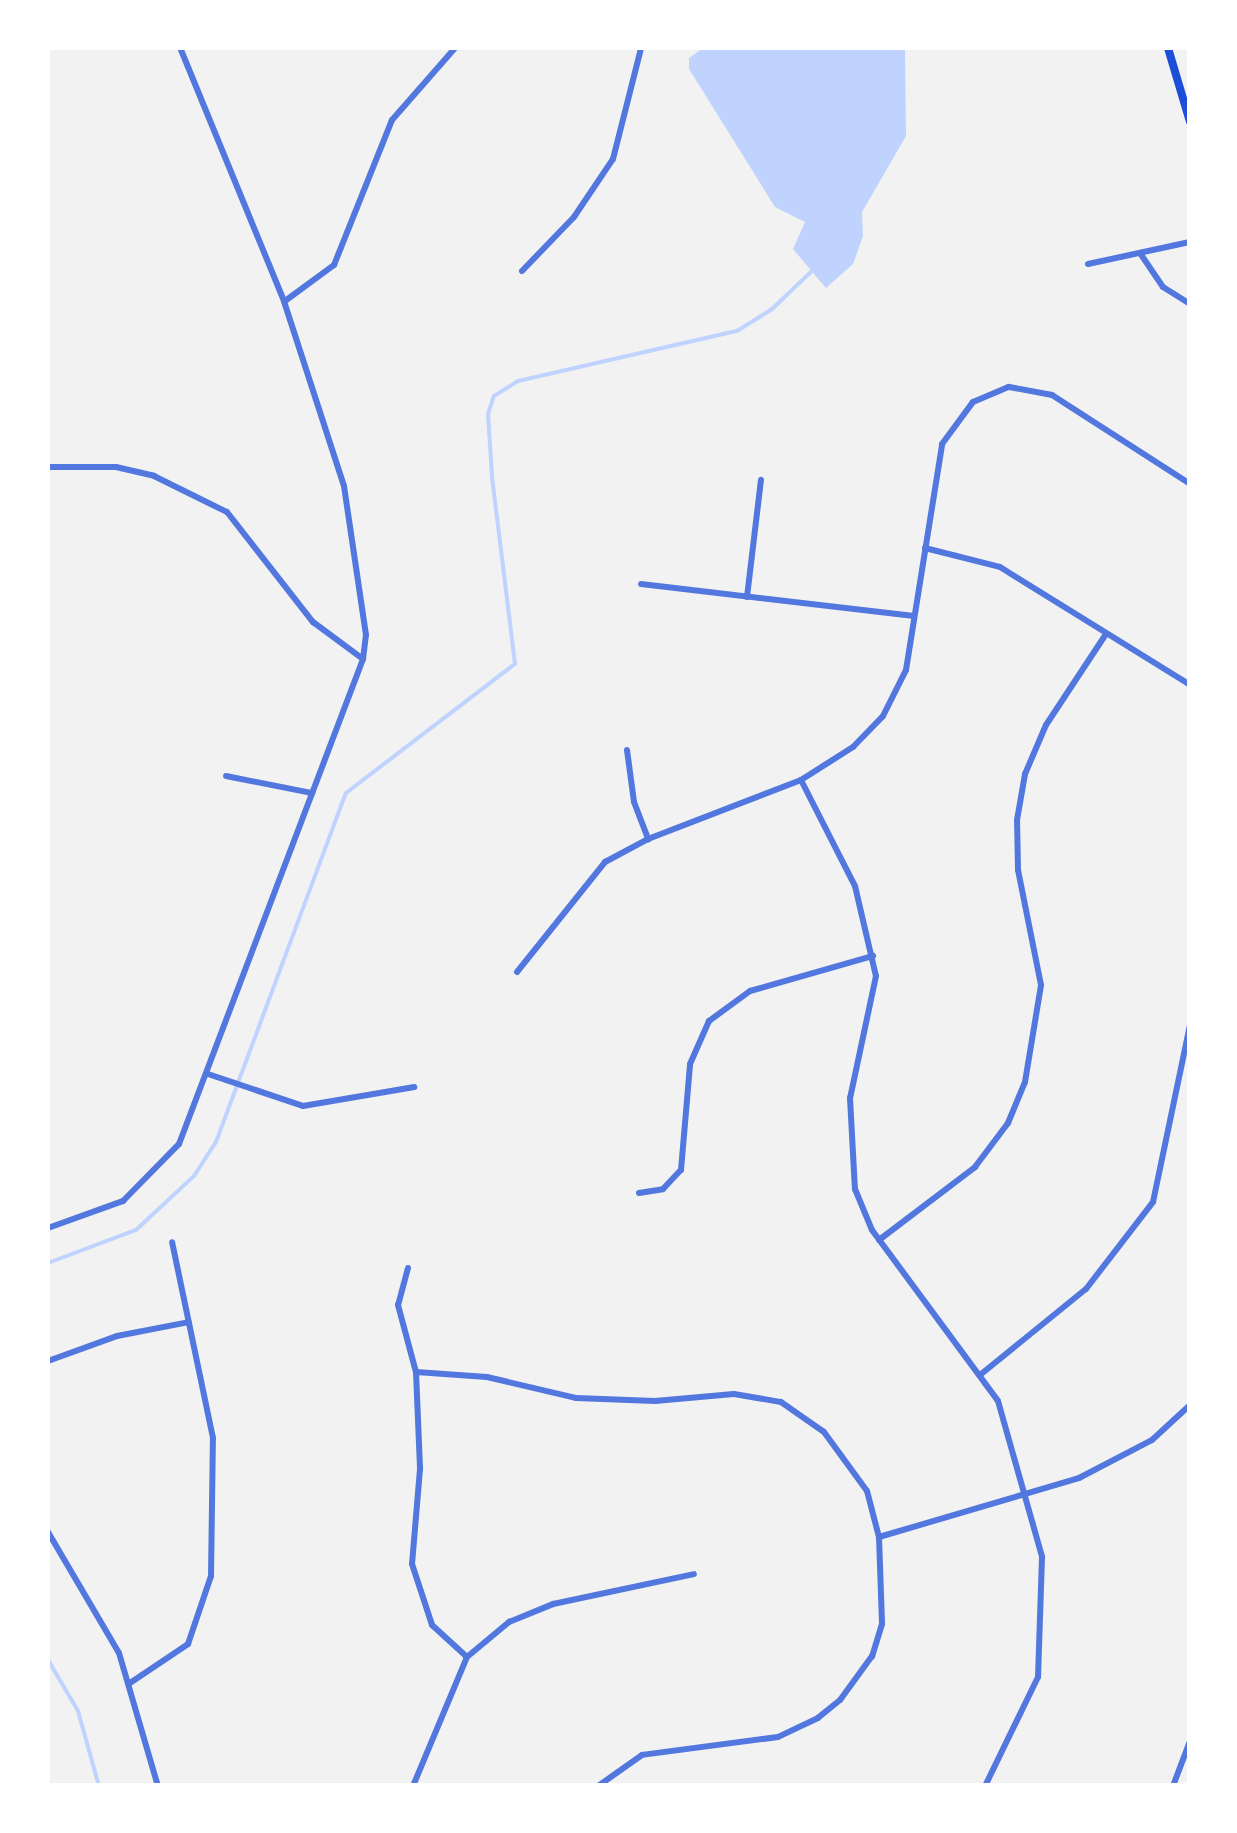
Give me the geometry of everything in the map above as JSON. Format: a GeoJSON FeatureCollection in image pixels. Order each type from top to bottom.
{"type":"FeatureCollection","features":[{"type":"Feature","properties":{"kind":"main road"},"geometry":{"type":"LineString","coordinates":[[1168,48],[1190,122]]}},
{"type":"Feature","properties":{"kind":"street"},"geometry":{"type":"LineString","coordinates":[[48,1228],[108,1210],[146,1184],[179,1144],[363,659],[366,635],[344,486],[284,301],[180,48]]}},
{"type":"Feature","properties":{"kind":"street"},"geometry":{"type":"LineString","coordinates":[[284,301],[334,265],[392,120],[455,48]]}},
{"type":"Feature","properties":{"kind":"street"},"geometry":{"type":"LineString","coordinates":[[522,271],[574,217],[614,159],[641,48]]}},
{"type":"Feature","properties":{"kind":"street"},"geometry":{"type":"LineString","coordinates":[[1088,264],[1190,242]]}},
{"type":"Feature","properties":{"kind":"street"},"geometry":{"type":"LineString","coordinates":[[1140,253],[1163,287],[1190,304]]}},
{"type":"Feature","properties":{"kind":"street"},"geometry":{"type":"LineString","coordinates":[[517,972],[605,862],[648,839],[801,780],[853,747],[896,697],[949,426],[972,402],[1009,387],[1052,395],[1190,484]]}},
{"type":"Feature","properties":{"kind":"street"},"geometry":{"type":"LineString","coordinates":[[48,467],[116,467],[170,483],[227,512],[313,622],[363,659]]}},
{"type":"Feature","properties":{"kind":"street"},"geometry":{"type":"LineString","coordinates":[[747,597],[761,480]]}},
{"type":"Feature","properties":{"kind":"street"},"geometry":{"type":"LineString","coordinates":[[925,548],[1000,567],[1190,685]]}},
{"type":"Feature","properties":{"kind":"street"},"geometry":{"type":"LineString","coordinates":[[641,584],[914,616]]}},
{"type":"Feature","properties":{"kind":"street"},"geometry":{"type":"LineString","coordinates":[[879,1240],[976,1167],[1008,1123],[1025,1082],[1041,985],[1018,870],[1016,820],[1025,774],[1046,725],[1106,634]]}},
{"type":"Feature","properties":{"kind":"street"},"geometry":{"type":"LineString","coordinates":[[627,750],[634,802],[648,839]]}},
{"type":"Feature","properties":{"kind":"street"},"geometry":{"type":"LineString","coordinates":[[226,776],[312,793]]}},
{"type":"Feature","properties":{"kind":"street"},"geometry":{"type":"LineString","coordinates":[[801,780],[855,886],[873,956],[875,1002],[856,1064],[849,1137],[855,1190],[879,1240],[980,1375],[1004,1418],[1028,1498],[1044,1589],[1038,1677],[985,1786]]}},
{"type":"Feature","properties":{"kind":"street"},"geometry":{"type":"LineString","coordinates":[[639,1192],[663,1190],[681,1170],[690,1064],[709,1021],[750,991],[873,956]]}},
{"type":"Feature","properties":{"kind":"street"},"geometry":{"type":"LineString","coordinates":[[980,1375],[1086,1289],[1153,1202],[1190,1025]]}},
{"type":"Feature","properties":{"kind":"street"},"geometry":{"type":"LineString","coordinates":[[208,1074],[257,1095],[317,1106],[414,1087]]}},
{"type":"Feature","properties":{"kind":"street"},"geometry":{"type":"LineString","coordinates":[[130,1682],[181,1652],[208,1597],[214,1438],[172,1242]]}},
{"type":"Feature","properties":{"kind":"street"},"geometry":{"type":"LineString","coordinates":[[408,1268],[398,1305],[416,1372],[420,1468],[412,1564],[432,1625],[467,1656]]}},
{"type":"Feature","properties":{"kind":"street"},"geometry":{"type":"LineString","coordinates":[[48,1361],[117,1336],[190,1322]]}},
{"type":"Feature","properties":{"kind":"street"},"geometry":{"type":"LineString","coordinates":[[416,1372],[487,1377],[596,1400],[734,1394],[782,1402],[824,1432],[852,1464],[879,1536],[882,1624],[872,1656],[840,1700],[818,1718],[778,1737],[642,1756],[598,1786]]}},
{"type":"Feature","properties":{"kind":"street"},"geometry":{"type":"LineString","coordinates":[[879,1536],[1028,1498],[1118,1461],[1189,1408]]}},
{"type":"Feature","properties":{"kind":"street"},"geometry":{"type":"LineString","coordinates":[[48,1532],[87,1591],[130,1682],[158,1786]]}},
{"type":"Feature","properties":{"kind":"street"},"geometry":{"type":"LineString","coordinates":[[414,1786],[467,1656],[524,1613],[694,1574]]}},
{"type":"Feature","properties":{"kind":"street"},"geometry":{"type":"LineString","coordinates":[[1172,1786],[1190,1741]]}},
{"type":"Feature","properties":{"kind":"water"},"geometry":{"type":"Polygon","coordinates":[[[703,48],[905,48],[906,136],[862,212],[863,236],[853,264],[826,288],[793,249],[805,222],[775,207],[689,69],[689,58],[703,48]]]}},
{"type":"Feature","properties":{"kind":"waterway"},"geometry":{"type":"LineString","coordinates":[[48,1263],[136,1230],[194,1176],[216,1142],[346,793],[515,664],[492,476],[488,414],[494,396],[518,381],[737,331],[771,310],[816,267]]}},
{"type":"Feature","properties":{"kind":"waterway"},"geometry":{"type":"LineString","coordinates":[[48,1660],[78,1711],[99,1786]]}}]}
